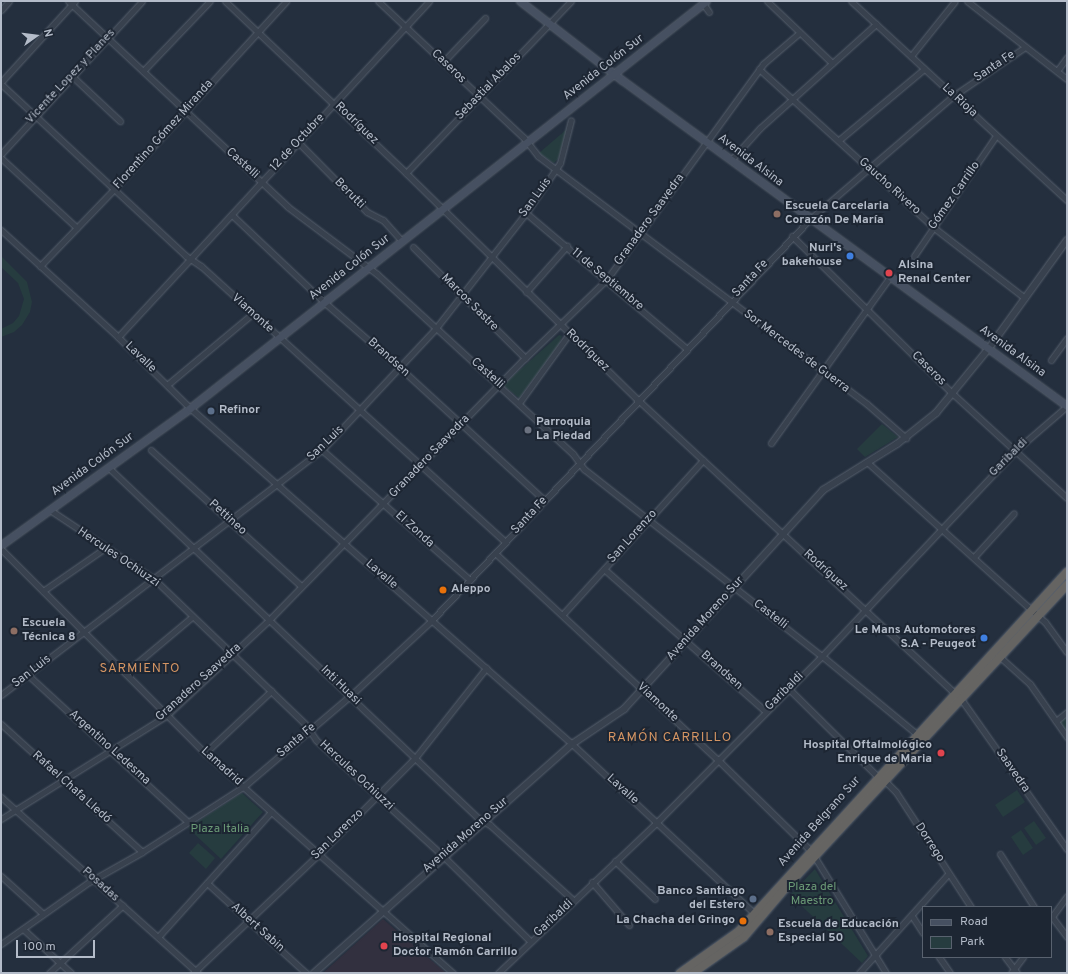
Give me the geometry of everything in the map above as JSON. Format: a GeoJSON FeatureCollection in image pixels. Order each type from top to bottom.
{"type":"FeatureCollection","features":[{"type":"Feature","properties":{"kind":"highway","name":"Avenida Belgrano Sur"},"geometry":{"type":"LineString","coordinates":[[882,779],[918,735],[1000,657],[1067,572]]}},
{"type":"Feature","properties":{"kind":"highway","name":"Avenida Belgrano Sur"},"geometry":{"type":"LineString","coordinates":[[693,973],[736,943],[760,919],[814,854],[882,779],[1035,614],[1067,584]]}},
{"type":"Feature","properties":{"kind":"highway","name":"Avenida Belgrano Sur"},"geometry":{"type":"LineString","coordinates":[[680,973],[733,936],[754,913],[814,854]]}},
{"type":"Feature","properties":{"kind":"main road","name":"Avenida Alsina"},"geometry":{"type":"LineString","coordinates":[[520,1],[614,74],[1067,406]]}},
{"type":"Feature","properties":{"kind":"main road","name":"Avenida Colón Sur"},"geometry":{"type":"LineString","coordinates":[[1,545],[190,408],[444,209],[704,2]]}},
{"type":"Feature","properties":{"kind":"street"},"geometry":{"type":"LineString","coordinates":[[1,10],[9,1]]}},
{"type":"Feature","properties":{"kind":"street","name":"Vicente Lopez y Planes"},"geometry":{"type":"LineString","coordinates":[[1,154],[142,1]]}},
{"type":"Feature","properties":{"kind":"street"},"geometry":{"type":"LineString","coordinates":[[143,71],[210,1]]}},
{"type":"Feature","properties":{"kind":"street","name":"Rodríguez"},"geometry":{"type":"LineString","coordinates":[[225,1],[444,209],[560,326],[638,400],[866,609],[958,697]]}},
{"type":"Feature","properties":{"kind":"street","name":"Florentino Gómez Miranda"},"geometry":{"type":"LineString","coordinates":[[40,266],[114,189],[286,1]]}},
{"type":"Feature","properties":{"kind":"street","name":"Caseros"},"geometry":{"type":"LineString","coordinates":[[378,1],[527,142],[533,151]]}},
{"type":"Feature","properties":{"kind":"street","name":"12 de Octubre"},"geometry":{"type":"LineString","coordinates":[[118,337],[429,1]]}},
{"type":"Feature","properties":{"kind":"street","name":"Sebastial Abalos"},"geometry":{"type":"LineString","coordinates":[[406,173],[480,98],[571,1]]}},
{"type":"Feature","properties":{"kind":"street"},"geometry":{"type":"LineString","coordinates":[[767,1],[832,63]]}},
{"type":"Feature","properties":{"kind":"street","name":"La Rioja"},"geometry":{"type":"LineString","coordinates":[[851,1],[1067,200]]}},
{"type":"Feature","properties":{"kind":"street"},"geometry":{"type":"LineString","coordinates":[[911,56],[955,1]]}},
{"type":"Feature","properties":{"kind":"street"},"geometry":{"type":"LineString","coordinates":[[967,1],[1067,79]]}},
{"type":"Feature","properties":{"kind":"street"},"geometry":{"type":"LineString","coordinates":[[1,83],[71,2]]}},
{"type":"Feature","properties":{"kind":"street","name":"Castelli"},"geometry":{"type":"LineString","coordinates":[[71,2],[262,182],[315,229],[368,268],[436,328],[519,403],[579,463],[648,520],[822,656],[918,735]]}},
{"type":"Feature","properties":{"kind":"street"},"geometry":{"type":"LineString","coordinates":[[704,2],[709,12]]}},
{"type":"Feature","properties":{"kind":"street"},"geometry":{"type":"LineString","coordinates":[[443,62],[485,18]]}},
{"type":"Feature","properties":{"kind":"street"},"geometry":{"type":"LineString","coordinates":[[731,160],[756,131],[876,24]]}},
{"type":"Feature","properties":{"kind":"street","name":"Granadero Saavedra"},"geometry":{"type":"LineString","coordinates":[[1,819],[166,716],[270,619],[525,358],[560,326],[607,279],[759,69],[799,32]]}},
{"type":"Feature","properties":{"kind":"street","name":"Santa Fe"},"geometry":{"type":"LineString","coordinates":[[1,944],[23,930],[26,924],[94,879],[142,852],[243,787],[350,696],[432,620],[686,348],[810,218],[953,96],[1025,47]]}},
{"type":"Feature","properties":{"kind":"street"},"geometry":{"type":"LineString","coordinates":[[1057,71],[1067,57]]}},
{"type":"Feature","properties":{"kind":"street","name":"Gaucho Rivero"},"geometry":{"type":"LineString","coordinates":[[759,69],[839,140],[933,227],[1025,298]]}},
{"type":"Feature","properties":{"kind":"street"},"geometry":{"type":"LineString","coordinates":[[839,140],[924,69]]}},
{"type":"Feature","properties":{"kind":"street"},"geometry":{"type":"LineString","coordinates":[[72,76],[120,121]]}},
{"type":"Feature","properties":{"kind":"street","name":"Viamonte"},"geometry":{"type":"LineString","coordinates":[[1,83],[114,189],[505,542]]}},
{"type":"Feature","properties":{"kind":"street","name":"San Luis"},"geometry":{"type":"LineString","coordinates":[[1,695],[84,630],[154,579],[322,450],[436,328],[526,213],[563,158],[571,120]]}},
{"type":"Feature","properties":{"kind":"street","name":"Gómez Carrillo"},"geometry":{"type":"LineString","coordinates":[[914,256],[996,136]]}},
{"type":"Feature","properties":{"kind":"street","name":"Berutti"},"geometry":{"type":"LineString","coordinates":[[298,142],[367,212],[383,220],[402,241]]}},
{"type":"Feature","properties":{"kind":"street","name":"Sor Mercedes de Guerra"},"geometry":{"type":"LineString","coordinates":[[533,151],[824,374],[867,404],[906,438]]}},
{"type":"Feature","properties":{"kind":"street"},"geometry":{"type":"LineString","coordinates":[[1,158],[77,228]]}},
{"type":"Feature","properties":{"kind":"street","name":"11 de Septiembre"},"geometry":{"type":"LineString","coordinates":[[526,213],[607,279],[686,348]]}},
{"type":"Feature","properties":{"kind":"street","name":"Brandsen"},"geometry":{"type":"LineString","coordinates":[[232,215],[324,302],[400,367],[544,500]]}},
{"type":"Feature","properties":{"kind":"street","name":"Lavalle"},"geometry":{"type":"LineString","coordinates":[[1,230],[118,337],[190,408],[572,744],[760,919]]}},
{"type":"Feature","properties":{"kind":"street","name":"Caseros"},"geometry":{"type":"LineString","coordinates":[[792,236],[869,309],[954,394],[1067,498]]}},
{"type":"Feature","properties":{"kind":"street","name":"Avenida Moreno Sur"},"geometry":{"type":"LineString","coordinates":[[314,973],[382,910],[572,744],[619,713],[823,490],[906,438],[936,413],[954,394],[989,348],[1067,240]]}},
{"type":"Feature","properties":{"kind":"street"},"geometry":{"type":"LineString","coordinates":[[526,292],[567,246]]}},
{"type":"Feature","properties":{"kind":"street","name":"Marcos Sastre"},"geometry":{"type":"LineString","coordinates":[[412,247],[525,358]]}},
{"type":"Feature","properties":{"kind":"street"},"geometry":{"type":"LineString","coordinates":[[771,443],[824,374],[890,277]]}},
{"type":"Feature","properties":{"kind":"street"},"geometry":{"type":"LineString","coordinates":[[167,385],[252,314]]}},
{"type":"Feature","properties":{"kind":"street"},"geometry":{"type":"LineString","coordinates":[[519,403],[569,334]]}},
{"type":"Feature","properties":{"kind":"street"},"geometry":{"type":"LineString","coordinates":[[1051,360],[1067,338]]}},
{"type":"Feature","properties":{"kind":"street","name":"Garibaldi"},"geometry":{"type":"LineString","coordinates":[[498,973],[592,882],[657,822],[717,759],[822,656],[1016,450],[1067,406]]}},
{"type":"Feature","properties":{"kind":"street","name":"Pettineo"},"geometry":{"type":"LineString","coordinates":[[151,450],[302,586]]}},
{"type":"Feature","properties":{"kind":"street","name":"El Zonda"},"geometry":{"type":"LineString","coordinates":[[322,450],[470,580]]}},
{"type":"Feature","properties":{"kind":"street","name":"San Lorenzo"},"geometry":{"type":"LineString","coordinates":[[563,614],[703,460]]}},
{"type":"Feature","properties":{"kind":"street"},"geometry":{"type":"LineString","coordinates":[[867,462],[942,528],[1035,614],[1067,652]]}},
{"type":"Feature","properties":{"kind":"street","name":"Inti Huasi"},"geometry":{"type":"LineString","coordinates":[[109,468],[415,758],[483,821],[574,900]]}},
{"type":"Feature","properties":{"kind":"street","name":"Hercules Ochiuzzi"},"geometry":{"type":"LineString","coordinates":[[50,510],[105,548],[154,579],[271,691],[310,731],[316,740],[443,856],[530,941]]}},
{"type":"Feature","properties":{"kind":"street"},"geometry":{"type":"LineString","coordinates":[[974,557],[1014,513]]}},
{"type":"Feature","properties":{"kind":"street","name":"Lamadrid"},"geometry":{"type":"LineString","coordinates":[[1,548],[6,555],[42,591],[84,630],[166,716],[205,753],[271,812],[320,853],[452,973]]}},
{"type":"Feature","properties":{"kind":"street"},"geometry":{"type":"LineString","coordinates":[[42,591],[105,548]]}},
{"type":"Feature","properties":{"kind":"street","name":"Viamonte"},"geometry":{"type":"LineString","coordinates":[[495,553],[563,614],[717,759],[814,854],[886,973]]}},
{"type":"Feature","properties":{"kind":"street","name":"Brandsen"},"geometry":{"type":"LineString","coordinates":[[604,569],[687,640],[765,711]]}},
{"type":"Feature","properties":{"kind":"street"},"geometry":{"type":"LineString","coordinates":[[125,673],[192,617]]}},
{"type":"Feature","properties":{"kind":"street"},"geometry":{"type":"LineString","coordinates":[[1000,657],[1026,679],[1067,737]]}},
{"type":"Feature","properties":{"kind":"street","name":"San Lorenzo"},"geometry":{"type":"LineString","coordinates":[[196,972],[320,853],[415,758],[486,668]]}},
{"type":"Feature","properties":{"kind":"street","name":"Argentino Ledesma"},"geometry":{"type":"LineString","coordinates":[[28,675],[112,750],[188,822]]}},
{"type":"Feature","properties":{"kind":"street"},"geometry":{"type":"LineString","coordinates":[[788,688],[882,779]]}},
{"type":"Feature","properties":{"kind":"street"},"geometry":{"type":"LineString","coordinates":[[205,753],[271,691]]}},
{"type":"Feature","properties":{"kind":"street","name":"Saavedra"},"geometry":{"type":"LineString","coordinates":[[958,697],[1067,848]]}},
{"type":"Feature","properties":{"kind":"street"},"geometry":{"type":"LineString","coordinates":[[1056,721],[1067,712]]}},
{"type":"Feature","properties":{"kind":"street","name":"Rafael Chafa Lledó"},"geometry":{"type":"LineString","coordinates":[[1,724],[142,852]]}},
{"type":"Feature","properties":{"kind":"street","name":"Dorrego"},"geometry":{"type":"LineString","coordinates":[[882,779],[896,792],[948,874],[970,906]]}},
{"type":"Feature","properties":{"kind":"street","name":"Posadas"},"geometry":{"type":"LineString","coordinates":[[1,797],[196,972]]}},
{"type":"Feature","properties":{"kind":"street"},"geometry":{"type":"LineString","coordinates":[[158,937],[271,812]]}},
{"type":"Feature","properties":{"kind":"street"},"geometry":{"type":"LineString","coordinates":[[1000,854],[1033,906]]}},
{"type":"Feature","properties":{"kind":"street"},"geometry":{"type":"LineString","coordinates":[[615,861],[655,899]]}},
{"type":"Feature","properties":{"kind":"street"},"geometry":{"type":"LineString","coordinates":[[859,973],[912,916],[948,874]]}},
{"type":"Feature","properties":{"kind":"street"},"geometry":{"type":"LineString","coordinates":[[1,876],[42,913]]}},
{"type":"Feature","properties":{"kind":"street","name":"Albert Sabin"},"geometry":{"type":"LineString","coordinates":[[207,882],[306,973]]}},
{"type":"Feature","properties":{"kind":"street"},"geometry":{"type":"LineString","coordinates":[[592,882],[628,926]]}},
{"type":"Feature","properties":{"kind":"street"},"geometry":{"type":"LineString","coordinates":[[1052,917],[1067,896]]}},
{"type":"Feature","properties":{"kind":"street"},"geometry":{"type":"LineString","coordinates":[[49,973],[123,905]]}},
{"type":"Feature","properties":{"kind":"street"},"geometry":{"type":"LineString","coordinates":[[912,916],[922,931]]}},
{"type":"Feature","properties":{"kind":"street"},"geometry":{"type":"LineString","coordinates":[[1052,919],[1067,936]]}},
{"type":"Feature","properties":{"kind":"street"},"geometry":{"type":"LineString","coordinates":[[23,930],[71,973]]}},
{"type":"Feature","properties":{"kind":"street"},"geometry":{"type":"LineString","coordinates":[[940,958],[950,973]]}},
{"type":"Feature","properties":{"kind":"street"},"geometry":{"type":"LineString","coordinates":[[1006,958],[1014,972],[1022,958]]}},
{"type":"Feature","properties":{"kind":"shaded area","name":"Hospital Regional Doctor Ramón Carrillo"},"geometry":{"type":"Polygon","coordinates":[[[383,919],[446,973],[323,973],[383,919]]]}},
{"type":"Feature","properties":{"kind":"green space"},"geometry":{"type":"Polygon","coordinates":[[[567,129],[558,159],[554,163],[539,153],[567,129]]]}},
{"type":"Feature","properties":{"kind":"green space"},"geometry":{"type":"Polygon","coordinates":[[[1,256],[27,282],[32,302],[30,312],[22,325],[14,332],[1,337],[1,329],[13,323],[19,316],[24,299],[18,283],[1,267],[1,256]]]}},
{"type":"Feature","properties":{"kind":"green space"},"geometry":{"type":"Polygon","coordinates":[[[559,335],[562,336],[559,344],[519,398],[503,385],[559,335]]]}},
{"type":"Feature","properties":{"kind":"green space"},"geometry":{"type":"Polygon","coordinates":[[[882,424],[898,437],[865,457],[857,449],[882,424]]]}},
{"type":"Feature","properties":{"kind":"green space"},"geometry":{"type":"Polygon","coordinates":[[[1067,715],[1067,730],[1065,731],[1058,721],[1067,715]]]}},
{"type":"Feature","properties":{"kind":"green space"},"geometry":{"type":"Polygon","coordinates":[[[1017,790],[1025,802],[1003,817],[995,805],[1017,790]]]}},
{"type":"Feature","properties":{"kind":"green space","name":"Plaza Italia"},"geometry":{"type":"Polygon","coordinates":[[[242,793],[263,812],[221,859],[188,828],[242,793]]]}},
{"type":"Feature","properties":{"kind":"green space"},"geometry":{"type":"Polygon","coordinates":[[[1034,821],[1046,838],[1036,845],[1024,828],[1034,821]]]}},
{"type":"Feature","properties":{"kind":"green space"},"geometry":{"type":"Polygon","coordinates":[[[1021,830],[1033,848],[1023,855],[1011,837],[1021,830]]]}},
{"type":"Feature","properties":{"kind":"green space"},"geometry":{"type":"Polygon","coordinates":[[[198,843],[215,858],[206,869],[189,853],[198,843]]]}},
{"type":"Feature","properties":{"kind":"green space","name":"Plaza del Maestro"},"geometry":{"type":"Polygon","coordinates":[[[815,869],[868,956],[862,963],[790,895],[815,869]]]}},
{"type":"Feature","properties":{"kind":"place","name":"Escuela Carcelaria Corazón De María"},"geometry":{"type":"Point","coordinates":[777,214]}},
{"type":"Feature","properties":{"kind":"place","name":"Nuri's bakehouse"},"geometry":{"type":"Point","coordinates":[850,256]}},
{"type":"Feature","properties":{"kind":"place","name":"Alsina Renal Center"},"geometry":{"type":"Point","coordinates":[889,273]}},
{"type":"Feature","properties":{"kind":"place","name":"Refinor"},"geometry":{"type":"Point","coordinates":[211,411]}},
{"type":"Feature","properties":{"kind":"place","name":"Parroquia La Piedad"},"geometry":{"type":"Point","coordinates":[528,430]}},
{"type":"Feature","properties":{"kind":"place","name":"Aleppo"},"geometry":{"type":"Point","coordinates":[443,590]}},
{"type":"Feature","properties":{"kind":"place","name":"Escuela Técnica 8"},"geometry":{"type":"Point","coordinates":[14,631]}},
{"type":"Feature","properties":{"kind":"place","name":"Le Mans Automotores S.A - Peugeot"},"geometry":{"type":"Point","coordinates":[984,638]}},
{"type":"Feature","properties":{"kind":"place","name":"Hospital Oftalmológico Enrique de Maria"},"geometry":{"type":"Point","coordinates":[941,753]}},
{"type":"Feature","properties":{"kind":"place","name":"Banco Santiago del Estero"},"geometry":{"type":"Point","coordinates":[753,899]}},
{"type":"Feature","properties":{"kind":"place","name":"La Chacha del Gringo"},"geometry":{"type":"Point","coordinates":[743,921]}},
{"type":"Feature","properties":{"kind":"place","name":"Escuela de Educación Especial 50"},"geometry":{"type":"Point","coordinates":[770,932]}},
{"type":"Feature","properties":{"kind":"place","name":"Hospital Regional Doctor Ramón Carrillo"},"geometry":{"type":"Point","coordinates":[384,946]}},
{"type":"Feature","properties":{"kind":"district","name":"SARMIENTO"},"geometry":{"type":"Point","coordinates":[140,669]}},
{"type":"Feature","properties":{"kind":"district","name":"RAMÓN CARRILLO"},"geometry":{"type":"Point","coordinates":[670,738]}}]}
